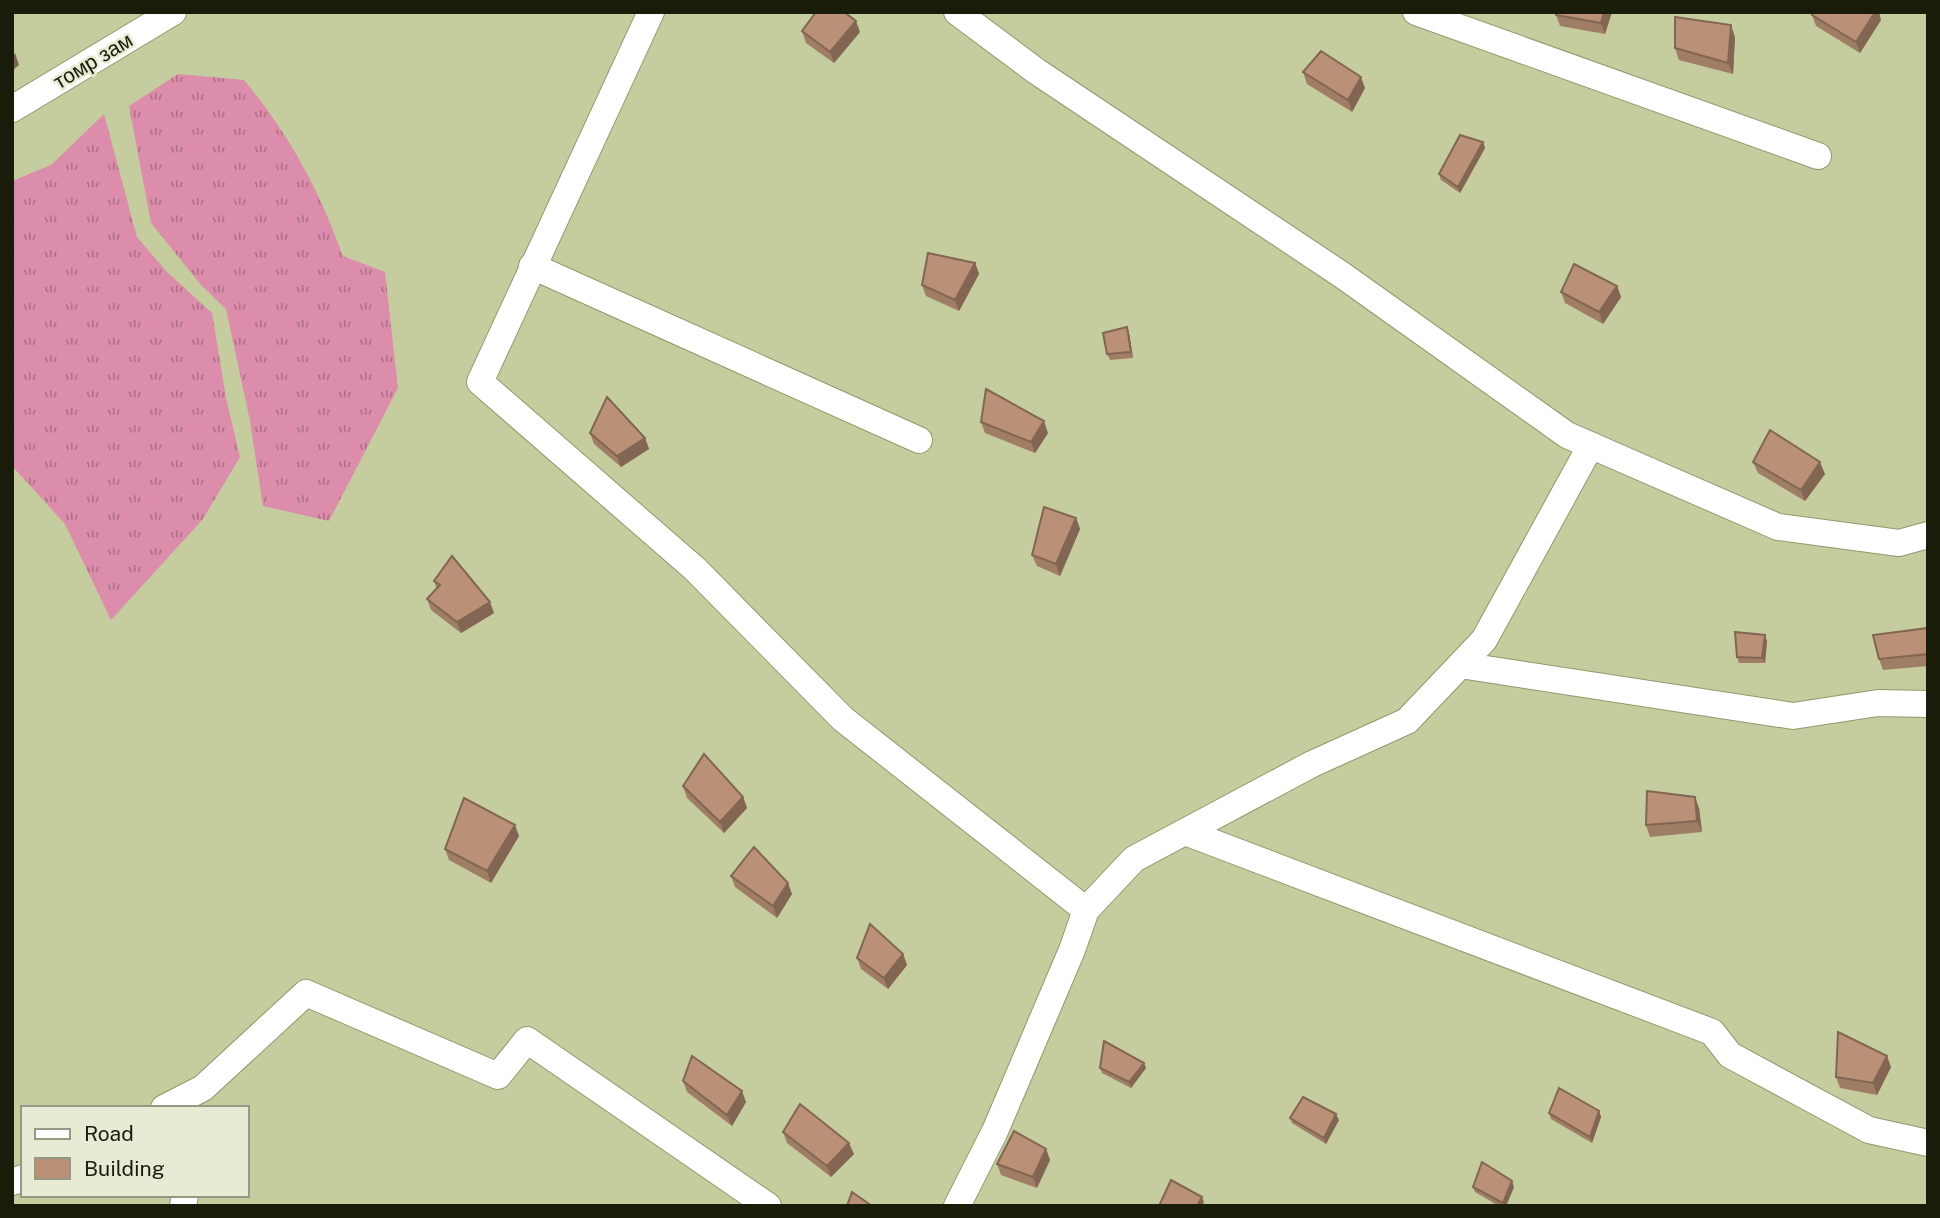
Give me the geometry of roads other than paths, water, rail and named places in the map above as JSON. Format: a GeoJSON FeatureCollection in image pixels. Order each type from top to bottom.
{"type":"FeatureCollection","features":[{"type":"Feature","properties":{"kind":"street","name":"томр зам"},"geometry":{"type":"LineString","coordinates":[[12,109],[173,12]]}},
{"type":"Feature","properties":{"kind":"street"},"geometry":{"type":"LineString","coordinates":[[651,12],[480,382],[695,569],[843,719],[1086,911]]}},
{"type":"Feature","properties":{"kind":"street"},"geometry":{"type":"LineString","coordinates":[[957,12],[1036,71],[1342,275],[1567,435],[1778,527],[1899,542],[1928,536]]}},
{"type":"Feature","properties":{"kind":"street"},"geometry":{"type":"LineString","coordinates":[[1416,12],[1818,156]]}},
{"type":"Feature","properties":{"kind":"street"},"geometry":{"type":"LineString","coordinates":[[533,266],[919,440]]}},
{"type":"Feature","properties":{"kind":"street"},"geometry":{"type":"LineString","coordinates":[[957,1206],[995,1131],[1086,911],[1134,859],[1312,764],[1407,721],[1484,640],[1591,445]]}},
{"type":"Feature","properties":{"kind":"street"},"geometry":{"type":"LineString","coordinates":[[1460,665],[1793,716],[1878,703],[1928,704]]}},
{"type":"Feature","properties":{"kind":"street"},"geometry":{"type":"LineString","coordinates":[[1185,832],[1712,1032],[1730,1055],[1869,1130],[1928,1143]]}},
{"type":"Feature","properties":{"kind":"street"},"geometry":{"type":"LineString","coordinates":[[171,1106],[201,1098],[306,993],[498,1076],[527,1040],[768,1206]]}}]}
